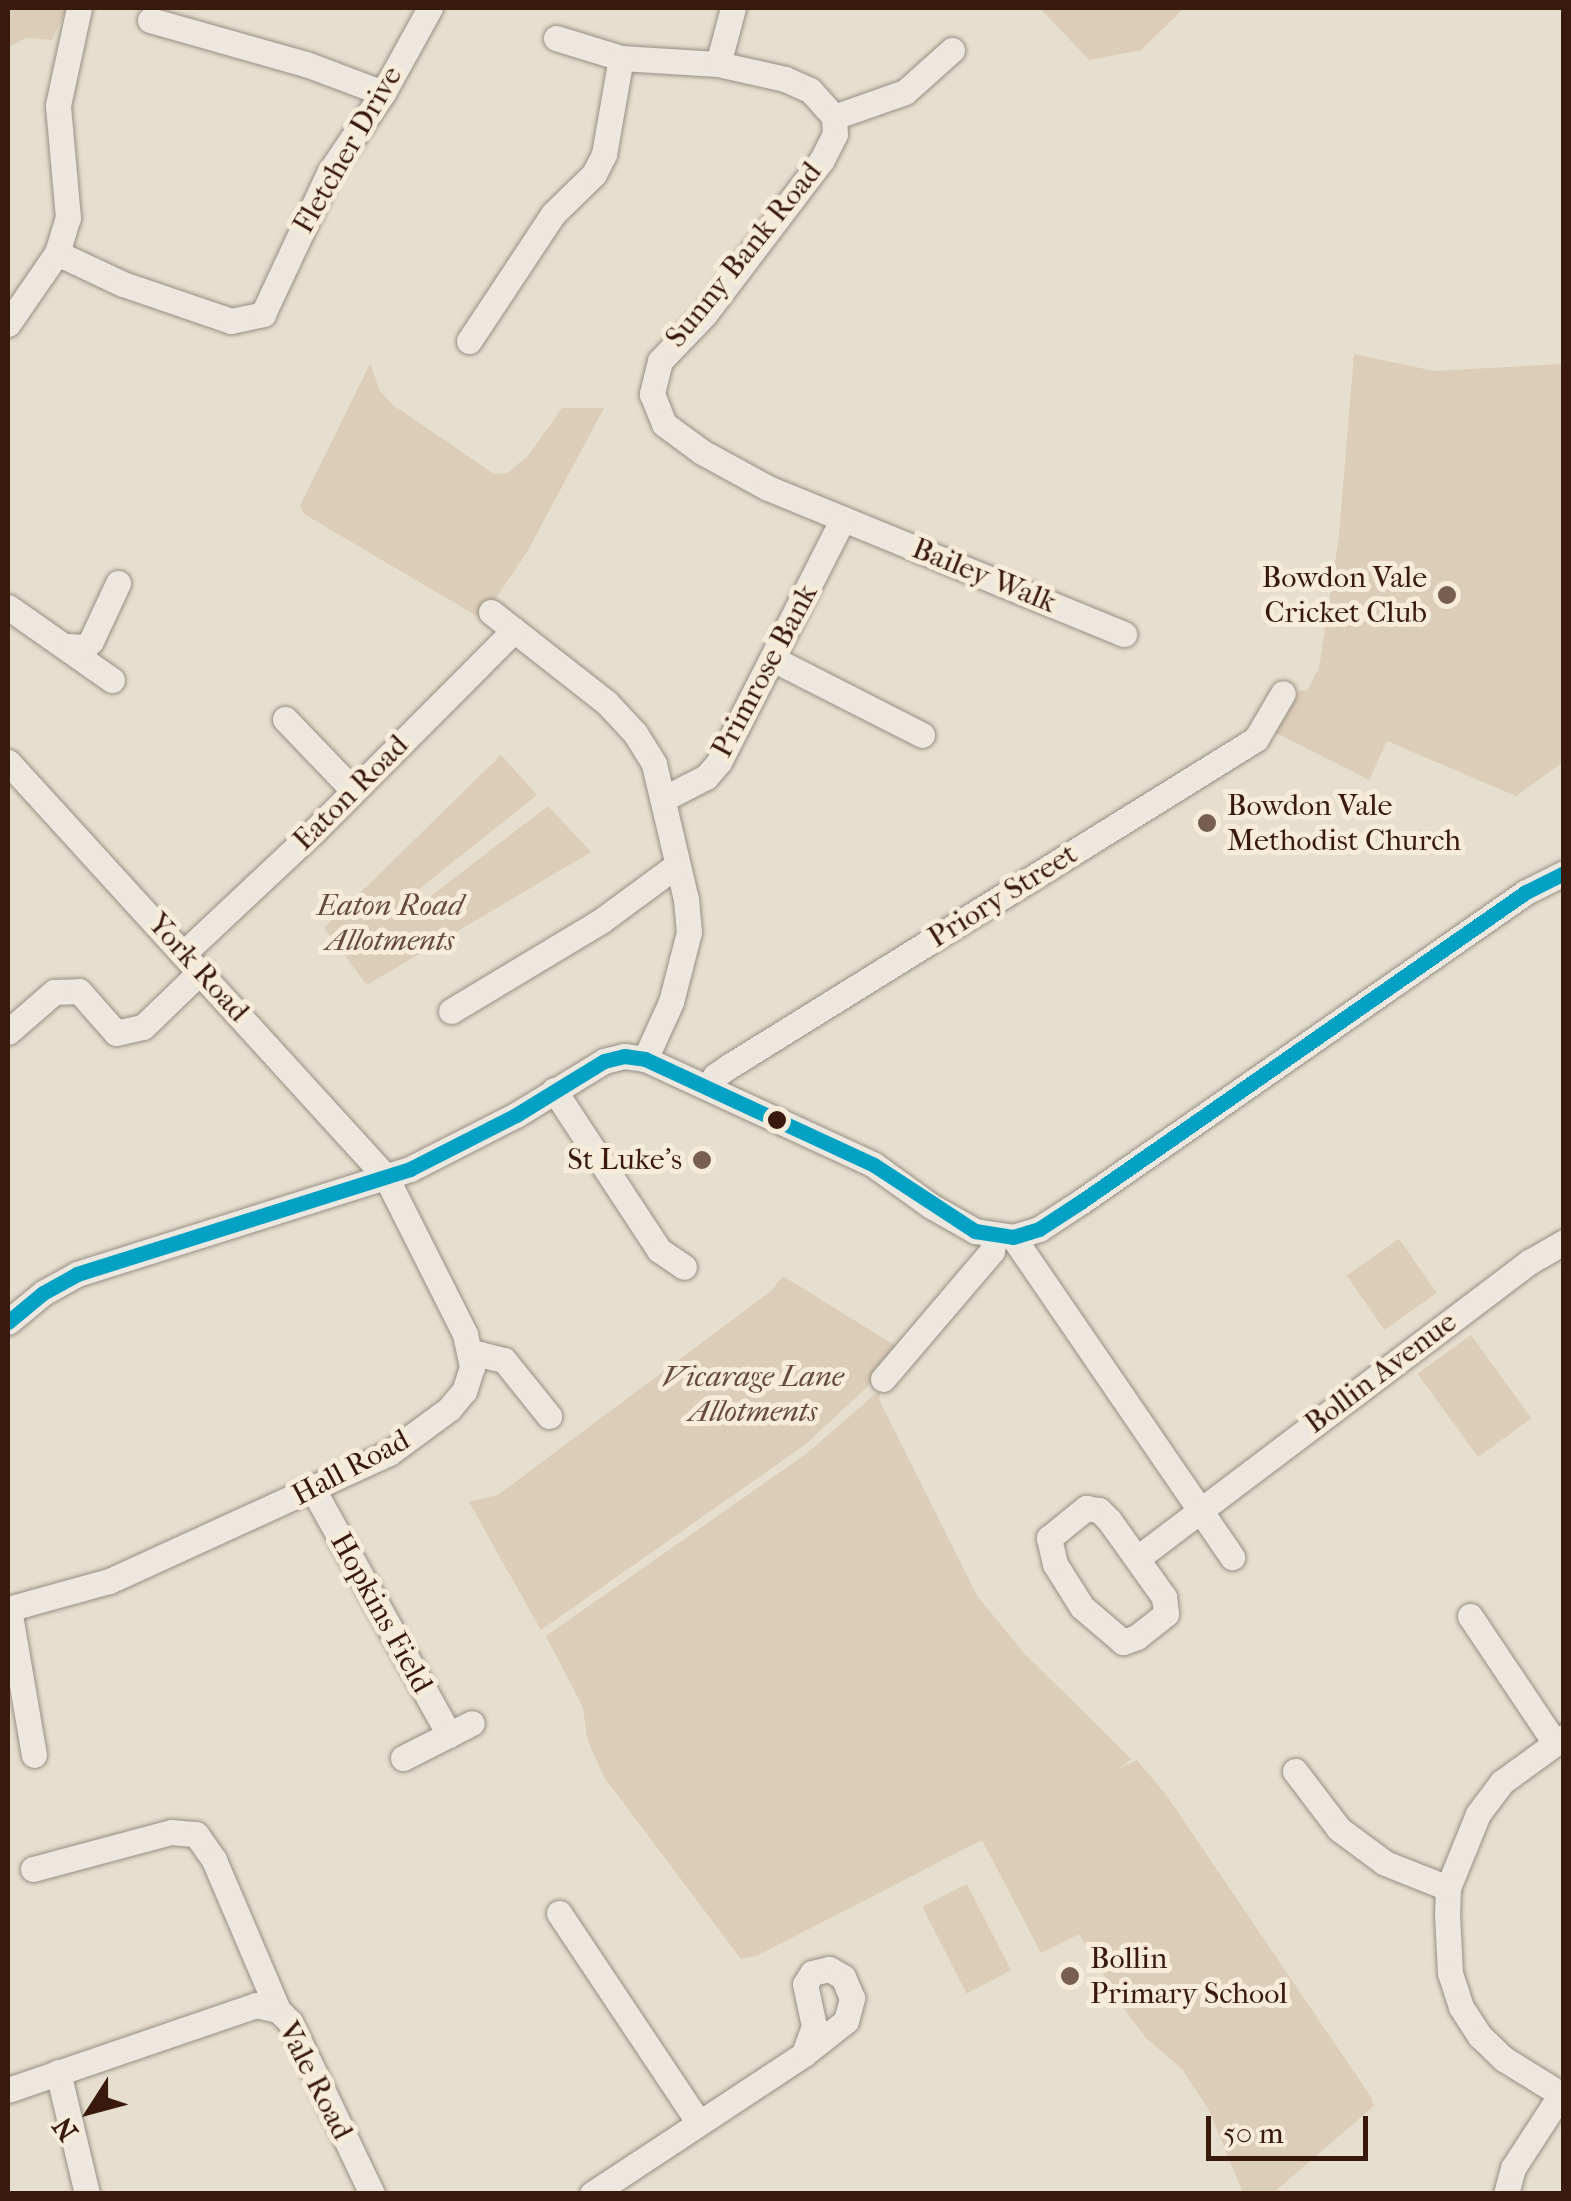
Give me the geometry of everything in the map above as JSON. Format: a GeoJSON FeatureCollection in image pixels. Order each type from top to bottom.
{"type":"FeatureCollection","features":[{"type":"Feature","properties":{"kind":"street"},"geometry":{"type":"LineString","coordinates":[[8,324],[57,254],[68,218],[68,190],[58,143],[58,105],[79,8]]}},
{"type":"Feature","properties":{"kind":"street","name":"Fletcher Drive"},"geometry":{"type":"LineString","coordinates":[[57,254],[123,284],[231,321],[263,314],[329,172],[383,93],[430,8]]}},
{"type":"Feature","properties":{"kind":"street"},"geometry":{"type":"LineString","coordinates":[[718,64],[733,8]]}},
{"type":"Feature","properties":{"kind":"street"},"geometry":{"type":"LineString","coordinates":[[150,20],[306,64],[383,93]]}},
{"type":"Feature","properties":{"kind":"street"},"geometry":{"type":"LineString","coordinates":[[556,38],[621,58],[718,64],[785,79],[810,90],[834,117],[905,92],[952,50]]}},
{"type":"Feature","properties":{"kind":"street"},"geometry":{"type":"LineString","coordinates":[[470,341],[553,214],[594,174],[604,154],[621,58]]}},
{"type":"Feature","properties":{"kind":"street","name":"Sunny Bank Road"},"geometry":{"type":"LineString","coordinates":[[834,117],[835,134],[822,161],[705,314],[660,360],[652,381],[664,424],[677,434],[768,488],[843,519]]}},
{"type":"Feature","properties":{"kind":"street","name":"Bailey Walk"},"geometry":{"type":"LineString","coordinates":[[843,519],[1124,634]]}},
{"type":"Feature","properties":{"kind":"street","name":"Primrose Bank"},"geometry":{"type":"LineString","coordinates":[[663,799],[706,777],[719,762],[775,660],[843,519]]}},
{"type":"Feature","properties":{"kind":"street"},"geometry":{"type":"LineString","coordinates":[[68,646],[85,647],[91,640],[118,583]]}},
{"type":"Feature","properties":{"kind":"street"},"geometry":{"type":"LineString","coordinates":[[8,607],[112,680]]}},
{"type":"Feature","properties":{"kind":"street"},"geometry":{"type":"LineString","coordinates":[[491,612],[607,702],[654,764],[689,932],[672,1002],[645,1059]]}},
{"type":"Feature","properties":{"kind":"street","name":"Eaton Road"},"geometry":{"type":"LineString","coordinates":[[8,1032],[54,992],[79,990],[116,1033],[143,1027],[193,962],[353,790],[514,630]]}},
{"type":"Feature","properties":{"kind":"street"},"geometry":{"type":"LineString","coordinates":[[775,660],[922,735]]}},
{"type":"Feature","properties":{"kind":"street","name":"Priory Street"},"geometry":{"type":"LineString","coordinates":[[710,1087],[715,1076],[730,1065],[1256,739],[1283,692]]}},
{"type":"Feature","properties":{"kind":"street"},"geometry":{"type":"LineString","coordinates":[[285,720],[353,790]]}},
{"type":"Feature","properties":{"kind":"street","name":"York Road"},"geometry":{"type":"LineString","coordinates":[[8,762],[386,1177]]}},
{"type":"Feature","properties":{"kind":"street"},"geometry":{"type":"LineString","coordinates":[[451,1011],[601,921],[677,866]]}},
{"type":"Feature","properties":{"kind":"street"},"geometry":{"type":"LineString","coordinates":[[8,1322],[77,1274],[386,1177],[477,1137],[604,1060],[624,1056],[645,1059],[710,1087],[874,1165],[931,1206],[975,1231],[1004,1237],[1039,1229],[1526,892],[1564,873]]}},
{"type":"Feature","properties":{"kind":"street"},"geometry":{"type":"LineString","coordinates":[[554,1090],[659,1250],[684,1267]]}},
{"type":"Feature","properties":{"kind":"street"},"geometry":{"type":"LineString","coordinates":[[386,1177],[471,1352],[504,1360],[549,1416]]}},
{"type":"Feature","properties":{"kind":"street"},"geometry":{"type":"LineString","coordinates":[[883,1379],[1004,1237]]}},
{"type":"Feature","properties":{"kind":"street"},"geometry":{"type":"LineString","coordinates":[[1004,1237],[1232,1557]]}},
{"type":"Feature","properties":{"kind":"street","name":"Bollin Avenue"},"geometry":{"type":"LineString","coordinates":[[1139,1557],[1516,1272],[1564,1242]]}},
{"type":"Feature","properties":{"kind":"street","name":"Hall Road"},"geometry":{"type":"LineString","coordinates":[[8,1609],[109,1581],[389,1453],[450,1408],[469,1380],[471,1352]]}},
{"type":"Feature","properties":{"kind":"street","name":"Hopkins Field"},"geometry":{"type":"LineString","coordinates":[[314,1490],[448,1735]]}},
{"type":"Feature","properties":{"kind":"street"},"geometry":{"type":"LineString","coordinates":[[1086,1508],[1099,1510],[1139,1557],[1164,1597],[1166,1614],[1137,1637],[1123,1642],[1101,1626],[1067,1586],[1049,1538],[1086,1508]]}},
{"type":"Feature","properties":{"kind":"street"},"geometry":{"type":"LineString","coordinates":[[8,1609],[34,1756]]}},
{"type":"Feature","properties":{"kind":"street"},"geometry":{"type":"LineString","coordinates":[[1470,1616],[1559,1740],[1502,1782],[1478,1814],[1448,1888],[1450,1973],[1461,2007],[1480,2036],[1504,2059],[1562,2095],[1513,2168],[1506,2194]]}},
{"type":"Feature","properties":{"kind":"street"},"geometry":{"type":"LineString","coordinates":[[403,1758],[472,1723]]}},
{"type":"Feature","properties":{"kind":"street"},"geometry":{"type":"LineString","coordinates":[[1295,1771],[1339,1829],[1385,1862],[1448,1888]]}},
{"type":"Feature","properties":{"kind":"street"},"geometry":{"type":"LineString","coordinates":[[33,1869],[170,1832],[196,1834],[214,1860],[278,2010]]}},
{"type":"Feature","properties":{"kind":"street"},"geometry":{"type":"LineString","coordinates":[[559,1914],[699,2123]]}},
{"type":"Feature","properties":{"kind":"street","name":"Vale Road"},"geometry":{"type":"LineString","coordinates":[[8,2090],[256,2006],[278,2010],[290,2022],[372,2194]]}},
{"type":"Feature","properties":{"kind":"street"},"geometry":{"type":"LineString","coordinates":[[592,2194],[804,2054]]}},
{"type":"Feature","properties":{"kind":"street"},"geometry":{"type":"LineString","coordinates":[[58,2072],[87,2194]]}},
{"type":"Feature","properties":{"kind":"green space"},"geometry":{"type":"Polygon","coordinates":[[[8,8],[67,8],[52,40],[26,38],[8,48],[8,8]]]}},
{"type":"Feature","properties":{"kind":"green space"},"geometry":{"type":"Polygon","coordinates":[[[1040,8],[1184,8],[1141,50],[1089,60],[1040,8]]]}},
{"type":"Feature","properties":{"kind":"green space","name":"Bowdon Vale Cricket Club"},"geometry":{"type":"Polygon","coordinates":[[[1354,354],[1434,371],[1561,364],[1564,369],[1563,762],[1516,796],[1387,741],[1369,780],[1272,731],[1300,690],[1307,691],[1319,668],[1339,536],[1354,354]]]}},
{"type":"Feature","properties":{"kind":"green space"},"geometry":{"type":"Polygon","coordinates":[[[370,364],[380,391],[393,405],[494,474],[507,473],[528,456],[562,408],[604,408],[527,552],[482,619],[304,514],[300,506],[370,364]]]}},
{"type":"Feature","properties":{"kind":"green space","name":"Eaton Road Allotments"},"geometry":{"type":"Polygon","coordinates":[[[501,755],[537,795],[419,889],[427,899],[548,806],[591,852],[367,985],[324,928],[501,755]]]}},
{"type":"Feature","properties":{"kind":"green space"},"geometry":{"type":"Polygon","coordinates":[[[1399,1239],[1437,1293],[1384,1330],[1347,1276],[1399,1239]]]}},
{"type":"Feature","properties":{"kind":"green space","name":"Vicarage Lane Allotments"},"geometry":{"type":"Polygon","coordinates":[[[783,1276],[899,1348],[868,1386],[806,1444],[541,1630],[469,1502],[498,1495],[771,1291],[783,1276]]]}},
{"type":"Feature","properties":{"kind":"green space"},"geometry":{"type":"Polygon","coordinates":[[[1471,1335],[1532,1418],[1478,1457],[1418,1374],[1471,1335]]]}},
{"type":"Feature","properties":{"kind":"green space"},"geometry":{"type":"Polygon","coordinates":[[[881,1389],[879,1400],[977,1596],[1024,1653],[1131,1759],[1118,1769],[1137,1760],[1167,1796],[1371,2097],[1374,2106],[1273,2193],[1243,2193],[1209,2110],[1182,2069],[1146,2038],[1123,2007],[1079,1934],[1041,1953],[982,1840],[756,1956],[741,1959],[604,1777],[587,1738],[583,1707],[546,1636],[806,1454],[881,1389]]]}},
{"type":"Feature","properties":{"kind":"green space"},"geometry":{"type":"Polygon","coordinates":[[[967,1884],[1011,1970],[966,1993],[922,1907],[967,1884]]]}},
{"type":"Feature","properties":{"kind":"transit line"},"geometry":{"type":"LineString","coordinates":[[8,1322],[43,1293],[77,1274],[410,1169],[516,1115],[604,1061],[624,1056],[645,1059],[874,1165],[975,1231],[1013,1237],[1039,1229],[1082,1201],[1526,892],[1564,873]]}},
{"type":"Feature","properties":{"kind":"place","name":"Bowdon Vale Cricket Club"},"geometry":{"type":"Point","coordinates":[1447,595]}},
{"type":"Feature","properties":{"kind":"place","name":"Bowdon Vale Methodist Church"},"geometry":{"type":"Point","coordinates":[1207,823]}},
{"type":"Feature","properties":{"kind":"place","name":"St Luke's"},"geometry":{"type":"Point","coordinates":[702,1160]}},
{"type":"Feature","properties":{"kind":"place","name":"Bollin Primary School"},"geometry":{"type":"Point","coordinates":[1070,1976]}}]}
